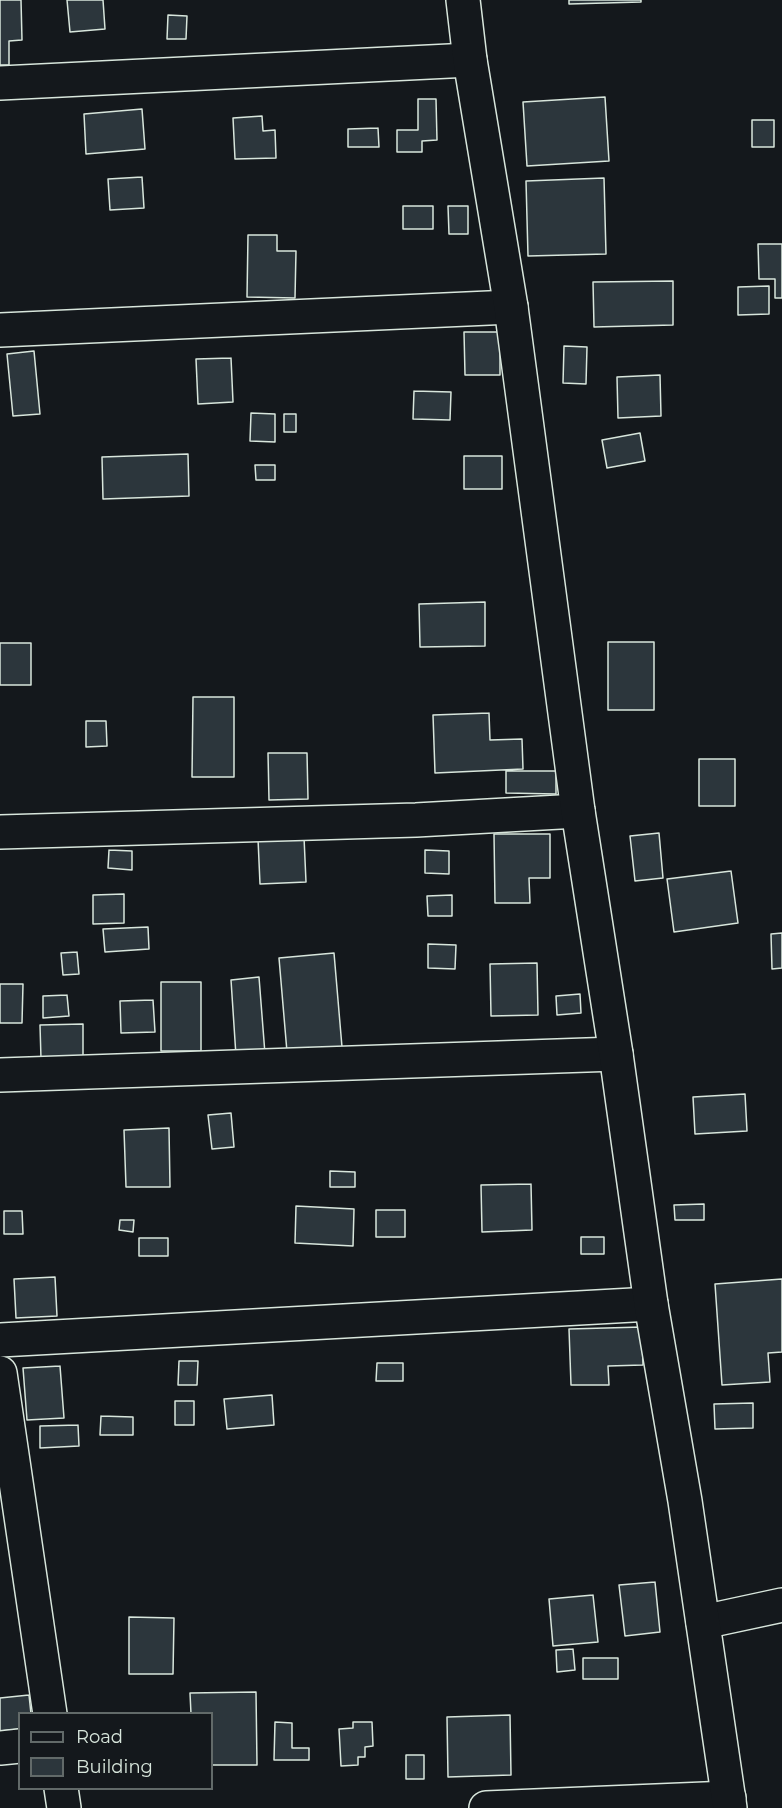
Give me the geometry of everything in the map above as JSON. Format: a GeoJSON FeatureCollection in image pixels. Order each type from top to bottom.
{"type":"FeatureCollection","features":[{"type":"Feature","properties":{"kind":"street"},"geometry":{"type":"LineString","coordinates":[[464,0],[470,60],[511,307],[578,811],[616,1054],[651,1304],[685,1501],[729,1803],[486,1808]]}},
{"type":"Feature","properties":{"kind":"street"},"geometry":{"type":"LineString","coordinates":[[0,83],[470,60]]}},
{"type":"Feature","properties":{"kind":"street"},"geometry":{"type":"LineString","coordinates":[[0,330],[511,307]]}},
{"type":"Feature","properties":{"kind":"street"},"geometry":{"type":"LineString","coordinates":[[0,832],[404,821],[578,811]]}},
{"type":"Feature","properties":{"kind":"street"},"geometry":{"type":"LineString","coordinates":[[0,1075],[616,1054]]}},
{"type":"Feature","properties":{"kind":"street"},"geometry":{"type":"LineString","coordinates":[[0,1340],[651,1304]]}},
{"type":"Feature","properties":{"kind":"street"},"geometry":{"type":"LineString","coordinates":[[0,1373],[8,1482],[50,1712]]}},
{"type":"Feature","properties":{"kind":"street"},"geometry":{"type":"LineString","coordinates":[[703,1622],[782,1605]]}},
{"type":"Feature","properties":{"kind":"street"},"geometry":{"type":"LineString","coordinates":[[0,1748],[18,1746]]}},
{"type":"Feature","properties":{"kind":"street"},"geometry":{"type":"LineString","coordinates":[[61,1790],[64,1808]]}},
{"type":"Feature","properties":{"kind":"building"},"geometry":{"type":"Polygon","coordinates":[[[0,0],[21,0],[22,40],[9,41],[9,65],[0,65],[0,0]]]}},
{"type":"Feature","properties":{"kind":"building"},"geometry":{"type":"Polygon","coordinates":[[[67,0],[103,0],[105,29],[70,32],[67,0]]]}},
{"type":"Feature","properties":{"kind":"building"},"geometry":{"type":"Polygon","coordinates":[[[569,0],[641,0],[641,2],[569,4],[569,0]]]}},
{"type":"Feature","properties":{"kind":"building"},"geometry":{"type":"Polygon","coordinates":[[[168,15],[187,16],[186,39],[167,39],[168,15]]]}},
{"type":"Feature","properties":{"kind":"building"},"geometry":{"type":"Polygon","coordinates":[[[605,97],[609,161],[527,166],[523,102],[605,97]]]}},
{"type":"Feature","properties":{"kind":"building"},"geometry":{"type":"Polygon","coordinates":[[[418,99],[436,99],[437,140],[422,141],[422,152],[397,152],[397,130],[418,130],[418,99]]]}},
{"type":"Feature","properties":{"kind":"building"},"geometry":{"type":"Polygon","coordinates":[[[142,109],[145,149],[86,154],[84,114],[142,109]]]}},
{"type":"Feature","properties":{"kind":"building"},"geometry":{"type":"Polygon","coordinates":[[[262,116],[263,131],[275,130],[276,158],[235,159],[233,118],[262,116]]]}},
{"type":"Feature","properties":{"kind":"building"},"geometry":{"type":"Polygon","coordinates":[[[752,120],[774,120],[774,147],[752,147],[752,120]]]}},
{"type":"Feature","properties":{"kind":"building"},"geometry":{"type":"Polygon","coordinates":[[[378,128],[379,147],[348,147],[348,129],[378,128]]]}},
{"type":"Feature","properties":{"kind":"building"},"geometry":{"type":"Polygon","coordinates":[[[142,177],[144,208],[110,210],[108,179],[142,177]]]}},
{"type":"Feature","properties":{"kind":"building"},"geometry":{"type":"Polygon","coordinates":[[[604,178],[606,254],[528,256],[526,181],[604,178]]]}},
{"type":"Feature","properties":{"kind":"building"},"geometry":{"type":"Polygon","coordinates":[[[403,206],[433,206],[433,229],[403,229],[403,206]]]}},
{"type":"Feature","properties":{"kind":"building"},"geometry":{"type":"Polygon","coordinates":[[[448,206],[468,206],[468,234],[449,234],[448,206]]]}},
{"type":"Feature","properties":{"kind":"building"},"geometry":{"type":"Polygon","coordinates":[[[248,235],[277,235],[277,251],[296,251],[295,298],[247,297],[248,235]]]}},
{"type":"Feature","properties":{"kind":"building"},"geometry":{"type":"Polygon","coordinates":[[[758,244],[782,244],[782,298],[775,298],[775,279],[759,279],[758,244]]]}},
{"type":"Feature","properties":{"kind":"building"},"geometry":{"type":"Polygon","coordinates":[[[673,281],[673,325],[594,327],[593,282],[673,281]]]}},
{"type":"Feature","properties":{"kind":"building"},"geometry":{"type":"Polygon","coordinates":[[[769,286],[769,314],[738,315],[738,287],[769,286]]]}},
{"type":"Feature","properties":{"kind":"building"},"geometry":{"type":"Polygon","coordinates":[[[464,332],[500,332],[500,375],[465,375],[464,332]]]}},
{"type":"Feature","properties":{"kind":"building"},"geometry":{"type":"Polygon","coordinates":[[[564,346],[587,347],[586,384],[563,383],[564,346]]]}},
{"type":"Feature","properties":{"kind":"building"},"geometry":{"type":"Polygon","coordinates":[[[34,351],[40,414],[13,416],[7,354],[34,351]]]}},
{"type":"Feature","properties":{"kind":"building"},"geometry":{"type":"Polygon","coordinates":[[[231,358],[233,402],[198,404],[196,359],[231,358]]]}},
{"type":"Feature","properties":{"kind":"building"},"geometry":{"type":"Polygon","coordinates":[[[660,375],[661,416],[618,418],[617,377],[660,375]]]}},
{"type":"Feature","properties":{"kind":"building"},"geometry":{"type":"Polygon","coordinates":[[[414,391],[451,392],[450,420],[413,419],[414,391]]]}},
{"type":"Feature","properties":{"kind":"building"},"geometry":{"type":"Polygon","coordinates":[[[251,413],[275,414],[275,442],[250,441],[251,413]]]}},
{"type":"Feature","properties":{"kind":"building"},"geometry":{"type":"Polygon","coordinates":[[[284,414],[296,414],[296,432],[284,432],[284,414]]]}},
{"type":"Feature","properties":{"kind":"building"},"geometry":{"type":"Polygon","coordinates":[[[640,433],[645,461],[607,468],[602,440],[640,433]]]}},
{"type":"Feature","properties":{"kind":"building"},"geometry":{"type":"Polygon","coordinates":[[[188,454],[189,496],[103,499],[102,457],[188,454]]]}},
{"type":"Feature","properties":{"kind":"building"},"geometry":{"type":"Polygon","coordinates":[[[464,456],[502,456],[502,489],[464,489],[464,456]]]}},
{"type":"Feature","properties":{"kind":"building"},"geometry":{"type":"Polygon","coordinates":[[[255,465],[275,465],[275,480],[256,480],[255,465]]]}},
{"type":"Feature","properties":{"kind":"building"},"geometry":{"type":"Polygon","coordinates":[[[485,602],[485,646],[420,647],[419,604],[485,602]]]}},
{"type":"Feature","properties":{"kind":"building"},"geometry":{"type":"Polygon","coordinates":[[[608,642],[654,642],[654,710],[608,710],[608,642]]]}},
{"type":"Feature","properties":{"kind":"building"},"geometry":{"type":"Polygon","coordinates":[[[0,643],[31,643],[31,685],[0,685],[0,643]]]}},
{"type":"Feature","properties":{"kind":"building"},"geometry":{"type":"Polygon","coordinates":[[[193,697],[234,697],[234,777],[192,777],[193,697]]]}},
{"type":"Feature","properties":{"kind":"building"},"geometry":{"type":"Polygon","coordinates":[[[489,713],[490,740],[522,739],[523,769],[435,773],[433,715],[489,713]]]}},
{"type":"Feature","properties":{"kind":"building"},"geometry":{"type":"Polygon","coordinates":[[[86,721],[106,721],[107,746],[86,747],[86,721]]]}},
{"type":"Feature","properties":{"kind":"building"},"geometry":{"type":"Polygon","coordinates":[[[268,753],[307,753],[308,799],[269,800],[268,753]]]}},
{"type":"Feature","properties":{"kind":"building"},"geometry":{"type":"Polygon","coordinates":[[[699,759],[735,759],[735,806],[699,806],[699,759]]]}},
{"type":"Feature","properties":{"kind":"building"},"geometry":{"type":"Polygon","coordinates":[[[506,771],[556,771],[556,794],[506,793],[506,771]]]}},
{"type":"Feature","properties":{"kind":"building"},"geometry":{"type":"Polygon","coordinates":[[[659,833],[663,878],[635,881],[630,836],[659,833]]]}},
{"type":"Feature","properties":{"kind":"building"},"geometry":{"type":"Polygon","coordinates":[[[494,834],[550,834],[550,878],[529,878],[530,903],[495,903],[494,834]]]}},
{"type":"Feature","properties":{"kind":"building"},"geometry":{"type":"Polygon","coordinates":[[[304,837],[306,882],[260,884],[258,839],[304,837]]]}},
{"type":"Feature","properties":{"kind":"building"},"geometry":{"type":"Polygon","coordinates":[[[109,850],[132,851],[132,870],[108,868],[109,850]]]}},
{"type":"Feature","properties":{"kind":"building"},"geometry":{"type":"Polygon","coordinates":[[[425,850],[449,851],[449,874],[425,873],[425,850]]]}},
{"type":"Feature","properties":{"kind":"building"},"geometry":{"type":"Polygon","coordinates":[[[731,871],[738,923],[674,932],[667,879],[731,871]]]}},
{"type":"Feature","properties":{"kind":"building"},"geometry":{"type":"Polygon","coordinates":[[[124,894],[124,923],[93,924],[93,895],[124,894]]]}},
{"type":"Feature","properties":{"kind":"building"},"geometry":{"type":"Polygon","coordinates":[[[452,895],[452,916],[428,916],[427,896],[452,895]]]}},
{"type":"Feature","properties":{"kind":"building"},"geometry":{"type":"Polygon","coordinates":[[[148,927],[149,949],[105,952],[103,929],[148,927]]]}},
{"type":"Feature","properties":{"kind":"building"},"geometry":{"type":"Polygon","coordinates":[[[782,933],[782,968],[772,969],[771,934],[782,933]]]}},
{"type":"Feature","properties":{"kind":"building"},"geometry":{"type":"Polygon","coordinates":[[[428,944],[456,945],[455,969],[428,968],[428,944]]]}},
{"type":"Feature","properties":{"kind":"building"},"geometry":{"type":"Polygon","coordinates":[[[77,952],[79,974],[63,975],[61,953],[77,952]]]}},
{"type":"Feature","properties":{"kind":"building"},"geometry":{"type":"Polygon","coordinates":[[[334,953],[342,1047],[287,1052],[279,958],[334,953]]]}},
{"type":"Feature","properties":{"kind":"building"},"geometry":{"type":"Polygon","coordinates":[[[537,963],[538,1015],[491,1016],[490,964],[537,963]]]}},
{"type":"Feature","properties":{"kind":"building"},"geometry":{"type":"Polygon","coordinates":[[[259,977],[265,1054],[236,1056],[231,980],[259,977]]]}},
{"type":"Feature","properties":{"kind":"building"},"geometry":{"type":"Polygon","coordinates":[[[161,982],[201,982],[201,1051],[161,1051],[161,982]]]}},
{"type":"Feature","properties":{"kind":"building"},"geometry":{"type":"Polygon","coordinates":[[[0,984],[23,984],[22,1023],[0,1023],[0,984]]]}},
{"type":"Feature","properties":{"kind":"building"},"geometry":{"type":"Polygon","coordinates":[[[580,994],[581,1013],[557,1015],[556,996],[580,994]]]}},
{"type":"Feature","properties":{"kind":"building"},"geometry":{"type":"Polygon","coordinates":[[[67,995],[69,1016],[43,1018],[43,996],[67,995]]]}},
{"type":"Feature","properties":{"kind":"building"},"geometry":{"type":"Polygon","coordinates":[[[153,1000],[155,1032],[121,1033],[120,1001],[153,1000]]]}},
{"type":"Feature","properties":{"kind":"building"},"geometry":{"type":"Polygon","coordinates":[[[83,1024],[83,1059],[41,1059],[40,1025],[83,1024]]]}},
{"type":"Feature","properties":{"kind":"building"},"geometry":{"type":"Polygon","coordinates":[[[745,1094],[747,1131],[695,1134],[693,1097],[745,1094]]]}},
{"type":"Feature","properties":{"kind":"building"},"geometry":{"type":"Polygon","coordinates":[[[231,1113],[234,1147],[212,1149],[208,1115],[231,1113]]]}},
{"type":"Feature","properties":{"kind":"building"},"geometry":{"type":"Polygon","coordinates":[[[169,1128],[170,1187],[126,1187],[124,1130],[169,1128]]]}},
{"type":"Feature","properties":{"kind":"building"},"geometry":{"type":"Polygon","coordinates":[[[330,1171],[355,1172],[355,1187],[330,1187],[330,1171]]]}},
{"type":"Feature","properties":{"kind":"building"},"geometry":{"type":"Polygon","coordinates":[[[531,1184],[532,1230],[482,1232],[481,1185],[531,1184]]]}},
{"type":"Feature","properties":{"kind":"building"},"geometry":{"type":"Polygon","coordinates":[[[704,1204],[704,1220],[675,1220],[674,1205],[704,1204]]]}},
{"type":"Feature","properties":{"kind":"building"},"geometry":{"type":"Polygon","coordinates":[[[296,1206],[354,1209],[353,1246],[295,1243],[296,1206]]]}},
{"type":"Feature","properties":{"kind":"building"},"geometry":{"type":"Polygon","coordinates":[[[376,1210],[405,1210],[405,1237],[376,1237],[376,1210]]]}},
{"type":"Feature","properties":{"kind":"building"},"geometry":{"type":"Polygon","coordinates":[[[4,1211],[22,1211],[23,1234],[4,1234],[4,1211]]]}},
{"type":"Feature","properties":{"kind":"building"},"geometry":{"type":"Polygon","coordinates":[[[120,1220],[134,1220],[133,1232],[119,1230],[120,1220]]]}},
{"type":"Feature","properties":{"kind":"building"},"geometry":{"type":"Polygon","coordinates":[[[581,1237],[604,1237],[604,1254],[581,1254],[581,1237]]]}},
{"type":"Feature","properties":{"kind":"building"},"geometry":{"type":"Polygon","coordinates":[[[139,1238],[168,1238],[168,1256],[139,1256],[139,1238]]]}},
{"type":"Feature","properties":{"kind":"building"},"geometry":{"type":"Polygon","coordinates":[[[55,1277],[57,1316],[16,1318],[14,1279],[55,1277]]]}},
{"type":"Feature","properties":{"kind":"building"},"geometry":{"type":"Polygon","coordinates":[[[782,1279],[782,1352],[768,1353],[770,1382],[722,1385],[715,1284],[782,1279]]]}},
{"type":"Feature","properties":{"kind":"building"},"geometry":{"type":"Polygon","coordinates":[[[642,1327],[643,1365],[608,1366],[609,1385],[571,1385],[569,1329],[642,1327]]]}},
{"type":"Feature","properties":{"kind":"building"},"geometry":{"type":"Polygon","coordinates":[[[179,1361],[198,1361],[197,1385],[178,1385],[179,1361]]]}},
{"type":"Feature","properties":{"kind":"building"},"geometry":{"type":"Polygon","coordinates":[[[377,1363],[403,1363],[403,1381],[376,1381],[377,1363]]]}},
{"type":"Feature","properties":{"kind":"building"},"geometry":{"type":"Polygon","coordinates":[[[60,1366],[64,1418],[27,1420],[23,1368],[60,1366]]]}},
{"type":"Feature","properties":{"kind":"building"},"geometry":{"type":"Polygon","coordinates":[[[272,1395],[274,1425],[227,1429],[224,1399],[272,1395]]]}},
{"type":"Feature","properties":{"kind":"building"},"geometry":{"type":"Polygon","coordinates":[[[175,1401],[194,1401],[194,1425],[175,1425],[175,1401]]]}},
{"type":"Feature","properties":{"kind":"building"},"geometry":{"type":"Polygon","coordinates":[[[753,1403],[753,1428],[715,1429],[714,1404],[753,1403]]]}},
{"type":"Feature","properties":{"kind":"building"},"geometry":{"type":"Polygon","coordinates":[[[101,1416],[133,1417],[133,1435],[100,1435],[101,1416]]]}},
{"type":"Feature","properties":{"kind":"building"},"geometry":{"type":"Polygon","coordinates":[[[78,1425],[79,1446],[40,1448],[40,1426],[78,1425]]]}},
{"type":"Feature","properties":{"kind":"building"},"geometry":{"type":"Polygon","coordinates":[[[655,1582],[660,1632],[625,1636],[619,1585],[655,1582]]]}},
{"type":"Feature","properties":{"kind":"building"},"geometry":{"type":"Polygon","coordinates":[[[593,1595],[598,1642],[553,1646],[549,1599],[593,1595]]]}},
{"type":"Feature","properties":{"kind":"building"},"geometry":{"type":"Polygon","coordinates":[[[129,1617],[174,1618],[173,1674],[129,1674],[129,1617]]]}},
{"type":"Feature","properties":{"kind":"building"},"geometry":{"type":"Polygon","coordinates":[[[573,1649],[575,1670],[557,1672],[556,1650],[573,1649]]]}},
{"type":"Feature","properties":{"kind":"building"},"geometry":{"type":"Polygon","coordinates":[[[583,1658],[618,1658],[618,1679],[583,1679],[583,1658]]]}},
{"type":"Feature","properties":{"kind":"building"},"geometry":{"type":"Polygon","coordinates":[[[256,1692],[257,1765],[213,1765],[213,1712],[191,1712],[190,1693],[256,1692]]]}},
{"type":"Feature","properties":{"kind":"building"},"geometry":{"type":"Polygon","coordinates":[[[29,1695],[31,1712],[18,1712],[18,1729],[0,1731],[0,1698],[29,1695]]]}},
{"type":"Feature","properties":{"kind":"building"},"geometry":{"type":"Polygon","coordinates":[[[510,1715],[511,1775],[448,1777],[447,1717],[510,1715]]]}},
{"type":"Feature","properties":{"kind":"building"},"geometry":{"type":"Polygon","coordinates":[[[275,1722],[292,1723],[292,1748],[309,1748],[309,1760],[274,1760],[275,1722]]]}},
{"type":"Feature","properties":{"kind":"building"},"geometry":{"type":"Polygon","coordinates":[[[353,1722],[372,1722],[373,1746],[365,1747],[365,1757],[358,1757],[358,1765],[341,1766],[339,1729],[353,1728],[353,1722]]]}},
{"type":"Feature","properties":{"kind":"building"},"geometry":{"type":"Polygon","coordinates":[[[406,1755],[424,1755],[424,1779],[406,1779],[406,1755]]]}}]}
